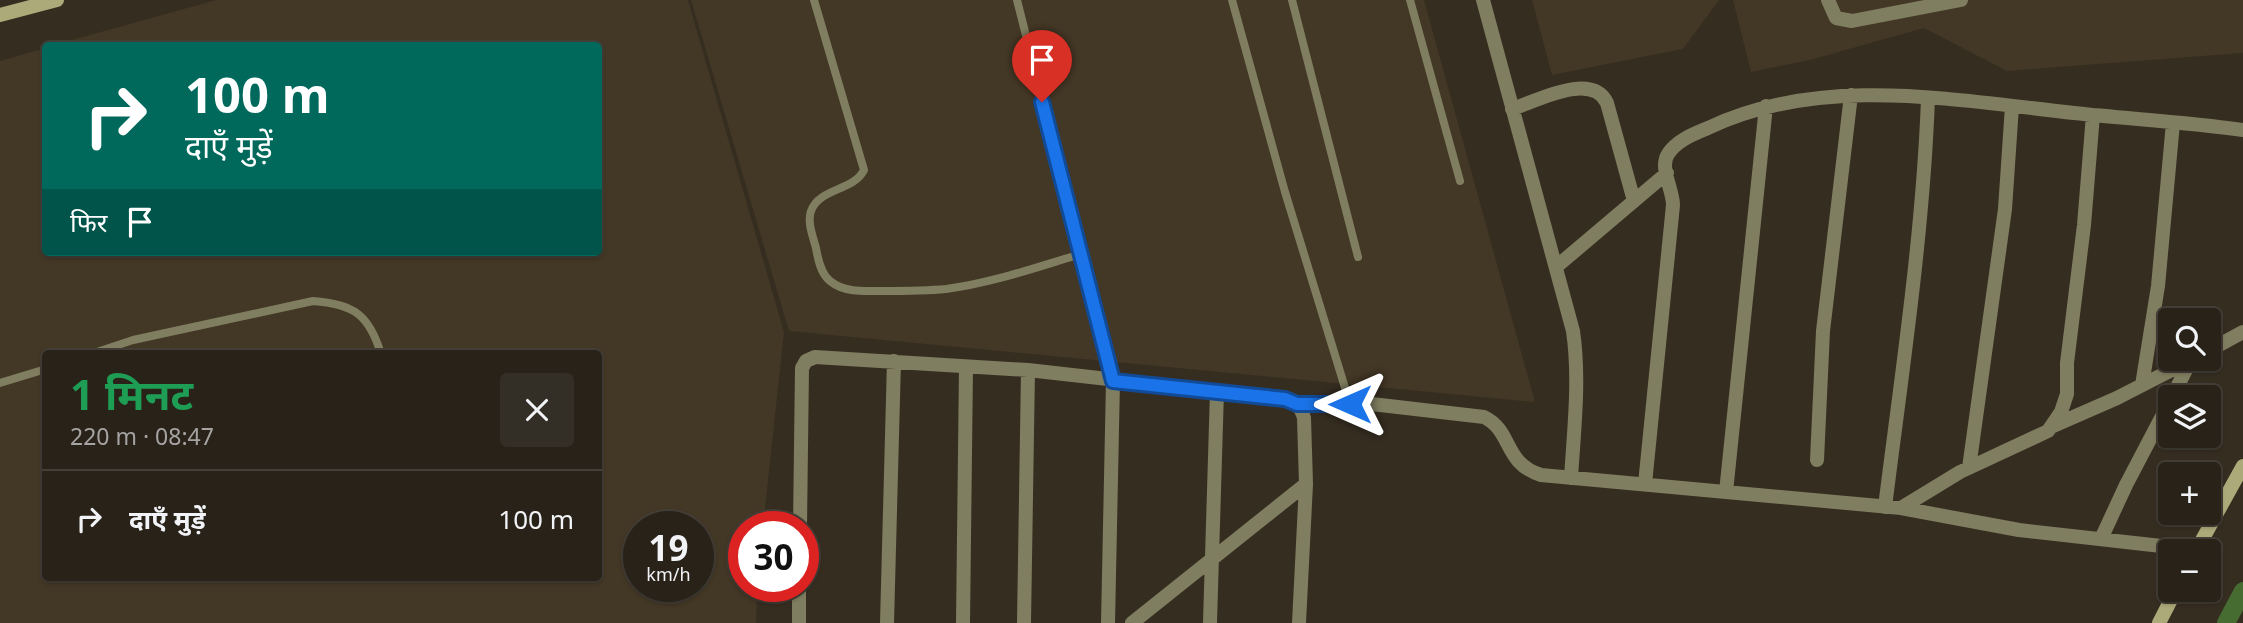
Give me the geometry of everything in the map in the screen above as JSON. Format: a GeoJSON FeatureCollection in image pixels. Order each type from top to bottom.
{"type":"FeatureCollection","features":[{"type":"Feature","properties":{"kind":"main road"},"geometry":{"type":"LineString","coordinates":[[0,15],[57,0]]}},
{"type":"Feature","properties":{"kind":"main road"},"geometry":{"type":"LineString","coordinates":[[2203,539],[2243,466]]}},
{"type":"Feature","properties":{"kind":"main road"},"geometry":{"type":"LineString","coordinates":[[2159,623],[2170,602]]}},
{"type":"Feature","properties":{"kind":"street"},"geometry":{"type":"LineString","coordinates":[[1483,0],[1569,312],[1576,353],[1571,478]]}},
{"type":"Feature","properties":{"kind":"street"},"geometry":{"type":"LineString","coordinates":[[1828,0],[1836,18],[1852,21],[1958,0]]}},
{"type":"Feature","properties":{"kind":"street"},"geometry":{"type":"LineString","coordinates":[[1512,109],[1582,88],[1599,92],[1607,103],[1634,201]]}},
{"type":"Feature","properties":{"kind":"street"},"geometry":{"type":"LineString","coordinates":[[1816,460],[1823,331],[1851,95]]}},
{"type":"Feature","properties":{"kind":"street"},"geometry":{"type":"LineString","coordinates":[[1645,484],[1673,205],[1665,160],[1669,152],[1683,139],[1732,116],[1766,106],[1812,97],[1851,95],[1928,98],[2243,130]]}},
{"type":"Feature","properties":{"kind":"street"},"geometry":{"type":"LineString","coordinates":[[1885,507],[1911,306],[1926,155],[1928,98]]}},
{"type":"Feature","properties":{"kind":"street"},"geometry":{"type":"LineString","coordinates":[[1726,492],[1766,106]]}},
{"type":"Feature","properties":{"kind":"street"},"geometry":{"type":"LineString","coordinates":[[1969,468],[2005,209],[2012,106]]}},
{"type":"Feature","properties":{"kind":"street"},"geometry":{"type":"LineString","coordinates":[[2053,426],[2065,405],[2067,394],[2067,363],[2084,225],[2093,115]]}},
{"type":"Feature","properties":{"kind":"street"},"geometry":{"type":"LineString","coordinates":[[2142,385],[2158,286],[2173,123]]}},
{"type":"Feature","properties":{"kind":"street"},"geometry":{"type":"LineString","coordinates":[[1556,267],[1667,173]]}},
{"type":"Feature","properties":{"kind":"street"},"geometry":{"type":"LineString","coordinates":[[2221,344],[2243,332]]}},
{"type":"Feature","properties":{"kind":"street"},"geometry":{"type":"LineString","coordinates":[[800,511],[802,368],[806,361],[825,356],[1028,370],[1285,399],[1297,404],[1350,404],[1484,418],[1497,426],[1521,466],[1541,475],[1901,508],[2019,530],[2158,546]]}},
{"type":"Feature","properties":{"kind":"street"},"geometry":{"type":"LineString","coordinates":[[887,623],[894,361]]}},
{"type":"Feature","properties":{"kind":"street"},"geometry":{"type":"LineString","coordinates":[[963,623],[966,367]]}},
{"type":"Feature","properties":{"kind":"street"},"geometry":{"type":"LineString","coordinates":[[1024,623],[1028,370]]}},
{"type":"Feature","properties":{"kind":"street"},"geometry":{"type":"LineString","coordinates":[[1901,508],[1969,468],[2169,371]]}},
{"type":"Feature","properties":{"kind":"street"},"geometry":{"type":"LineString","coordinates":[[1108,623],[1113,381]]}},
{"type":"Feature","properties":{"kind":"street"},"geometry":{"type":"LineString","coordinates":[[1210,623],[1217,391]]}},
{"type":"Feature","properties":{"kind":"street"},"geometry":{"type":"LineString","coordinates":[[1297,404],[1304,418],[1306,484],[1299,623]]}},
{"type":"Feature","properties":{"kind":"street"},"geometry":{"type":"LineString","coordinates":[[2101,539],[2158,424]]}},
{"type":"Feature","properties":{"kind":"street"},"geometry":{"type":"LineString","coordinates":[[1132,623],[1306,484]]}},
{"type":"Feature","properties":{"kind":"street"},"geometry":{"type":"LineString","coordinates":[[799,602],[799,623]]}},
{"type":"Feature","properties":{"kind":"lane"},"geometry":{"type":"LineString","coordinates":[[814,0],[864,170],[860,177],[819,200],[811,209],[809,219],[818,259],[828,280],[854,291],[947,289],[1081,254]]}},
{"type":"Feature","properties":{"kind":"lane"},"geometry":{"type":"LineString","coordinates":[[1017,0],[1113,381]]}},
{"type":"Feature","properties":{"kind":"lane"},"geometry":{"type":"LineString","coordinates":[[1232,0],[1285,192],[1350,404]]}},
{"type":"Feature","properties":{"kind":"lane"},"geometry":{"type":"LineString","coordinates":[[1292,0],[1359,257]]}},
{"type":"Feature","properties":{"kind":"lane"},"geometry":{"type":"LineString","coordinates":[[1410,0],[1460,181]]}},
{"type":"Feature","properties":{"kind":"lane"},"geometry":{"type":"LineString","coordinates":[[103,350],[133,340],[313,300],[339,304],[360,316],[373,329],[380,350]]}},
{"type":"Feature","properties":{"kind":"lane"},"geometry":{"type":"LineString","coordinates":[[0,383],[42,370]]}},
{"type":"Feature","properties":{"kind":"shaded area"},"geometry":{"type":"Polygon","coordinates":[[[216,0],[688,0],[784,332],[765,511],[728,511],[728,602],[757,602],[756,623],[0,623],[0,61],[42,49],[42,256],[602,256],[602,42],[65,42],[216,0]]]}},
{"type":"Feature","properties":{"kind":"shaded area"},"geometry":{"type":"Polygon","coordinates":[[[691,0],[1424,0],[1535,402],[789,331],[691,0]]]}},
{"type":"Feature","properties":{"kind":"shaded area"},"geometry":{"type":"Polygon","coordinates":[[[1532,0],[1719,0],[1683,49],[1552,75],[1532,0]]]}},
{"type":"Feature","properties":{"kind":"shaded area"},"geometry":{"type":"Polygon","coordinates":[[[1733,0],[2243,0],[2243,53],[2007,71],[1924,28],[1810,60],[1751,72],[1733,0]]]}},
{"type":"Feature","properties":{"kind":"waterway"},"geometry":{"type":"LineString","coordinates":[[2226,623],[2243,591]]}},
{"type":"Feature","properties":{"kind":"route"},"geometry":{"type":"LineString","coordinates":[[1042,102],[1113,381],[1285,399],[1297,404],[1350,404]]}}]}
